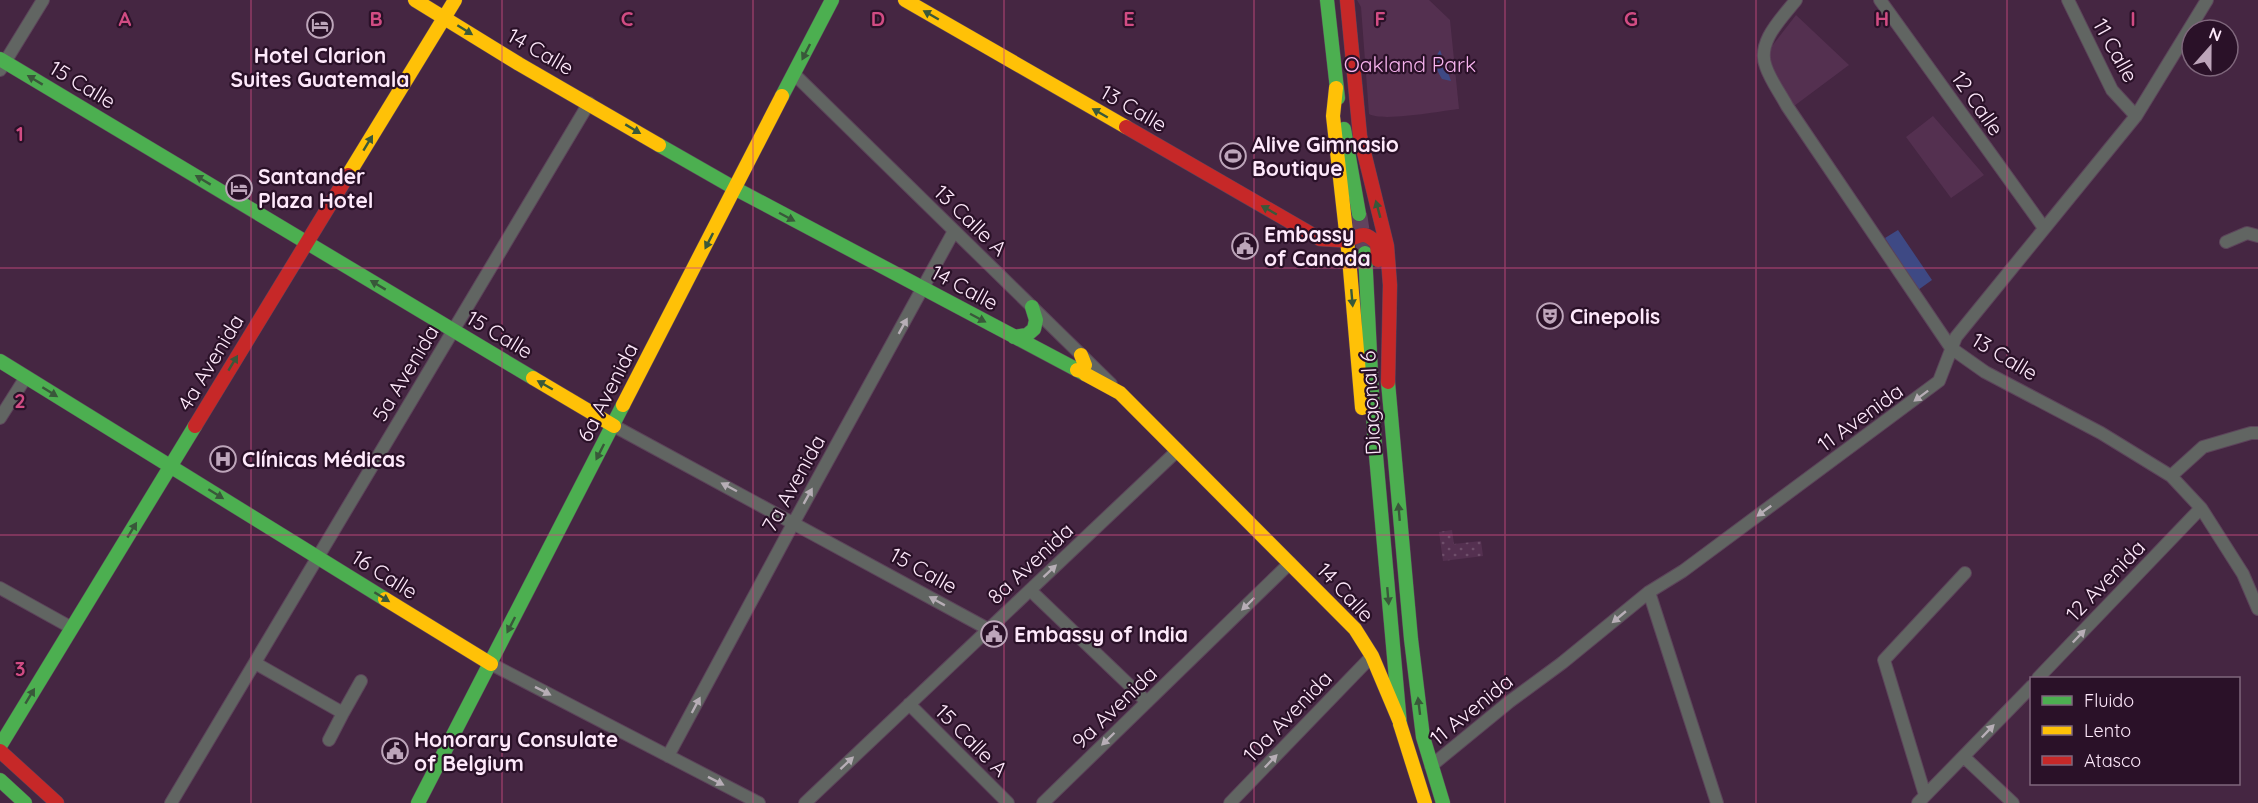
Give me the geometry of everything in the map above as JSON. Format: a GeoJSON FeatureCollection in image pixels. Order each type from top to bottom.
{"type":"FeatureCollection","features":[{"type":"Feature","properties":{"kind":"main road","name":"14 Calle"},"geometry":{"type":"LineString","coordinates":[[415,0],[519,64],[736,189],[1120,393],[1355,629],[1372,656],[1399,720]]}},
{"type":"Feature","properties":{"kind":"main road","name":"4a Avenida"},"geometry":{"type":"LineString","coordinates":[[0,746],[455,0]]}},
{"type":"Feature","properties":{"kind":"main road","name":"6a Avenida"},"geometry":{"type":"LineString","coordinates":[[418,803],[832,0]]}},
{"type":"Feature","properties":{"kind":"main road","name":"13 Calle"},"geometry":{"type":"LineString","coordinates":[[905,0],[1320,239],[1346,240],[1363,234],[1372,237],[1377,243],[1381,346],[1387,355]]}},
{"type":"Feature","properties":{"kind":"main road"},"geometry":{"type":"LineString","coordinates":[[1327,0],[1336,87],[1359,214]]}},
{"type":"Feature","properties":{"kind":"main road","name":"Diagonal 6"},"geometry":{"type":"LineString","coordinates":[[1347,0],[1359,125],[1367,168],[1388,246],[1390,285],[1387,355],[1423,737],[1443,803]]}},
{"type":"Feature","properties":{"kind":"main road"},"geometry":{"type":"LineString","coordinates":[[1352,0],[1355,7],[1365,115],[1359,125]]}},
{"type":"Feature","properties":{"kind":"main road","name":"15 Calle"},"geometry":{"type":"LineString","coordinates":[[2,64],[614,426]]}},
{"type":"Feature","properties":{"kind":"main road","name":"Diagonal 6"},"geometry":{"type":"LineString","coordinates":[[1336,87],[1333,116],[1363,418],[1374,433]]}},
{"type":"Feature","properties":{"kind":"main road"},"geometry":{"type":"LineString","coordinates":[[1320,239],[1336,235],[1343,221]]}},
{"type":"Feature","properties":{"kind":"main road","name":"Diagonal 6"},"geometry":{"type":"LineString","coordinates":[[1365,253],[1374,433],[1399,720],[1425,803]]}},
{"type":"Feature","properties":{"kind":"main road"},"geometry":{"type":"LineString","coordinates":[[1014,337],[1031,333],[1035,328],[1037,319],[1032,307]]}},
{"type":"Feature","properties":{"kind":"main road"},"geometry":{"type":"LineString","coordinates":[[1077,370],[1081,371],[1084,367],[1085,362],[1081,355]]}},
{"type":"Feature","properties":{"kind":"main road","name":"16 Calle"},"geometry":{"type":"LineString","coordinates":[[0,361],[491,664]]}},
{"type":"Feature","properties":{"kind":"main road"},"geometry":{"type":"LineString","coordinates":[[0,752],[57,803]]}},
{"type":"Feature","properties":{"kind":"main road"},"geometry":{"type":"LineString","coordinates":[[0,780],[25,803]]}},
{"type":"Feature","properties":{"kind":"street"},"geometry":{"type":"LineString","coordinates":[[2,64],[43,0]]}},
{"type":"Feature","properties":{"kind":"street","name":"13 Calle"},"geometry":{"type":"LineString","coordinates":[[1796,0],[1772,31],[1763,54],[1765,67],[1787,106],[1951,348],[1985,372],[2101,433],[2171,476],[2201,508],[2243,574],[2258,609]]}},
{"type":"Feature","properties":{"kind":"street","name":"12 Calle"},"geometry":{"type":"LineString","coordinates":[[1880,0],[2044,228]]}},
{"type":"Feature","properties":{"kind":"street","name":"11 Calle"},"geometry":{"type":"LineString","coordinates":[[2068,0],[2112,90],[2136,116]]}},
{"type":"Feature","properties":{"kind":"street","name":"11 Avenida"},"geometry":{"type":"LineString","coordinates":[[1431,766],[1649,592],[1683,571],[1939,381],[1956,337],[2136,116],[2207,0]]}},
{"type":"Feature","properties":{"kind":"street","name":"13 Calle A"},"geometry":{"type":"LineString","coordinates":[[794,74],[1120,393]]}},
{"type":"Feature","properties":{"kind":"street","name":"5a Avenida"},"geometry":{"type":"LineString","coordinates":[[171,803],[589,103]]}},
{"type":"Feature","properties":{"kind":"street","name":"7a Avenida"},"geometry":{"type":"LineString","coordinates":[[669,756],[954,231]]}},
{"type":"Feature","properties":{"kind":"street"},"geometry":{"type":"LineString","coordinates":[[2226,242],[2247,233],[2258,236]]}},
{"type":"Feature","properties":{"kind":"street"},"geometry":{"type":"LineString","coordinates":[[0,418],[26,377]]}},
{"type":"Feature","properties":{"kind":"street","name":"15 Calle"},"geometry":{"type":"LineString","coordinates":[[614,426],[988,629]]}},
{"type":"Feature","properties":{"kind":"street"},"geometry":{"type":"LineString","coordinates":[[2171,476],[2203,447],[2258,433]]}},
{"type":"Feature","properties":{"kind":"street","name":"8a Avenida"},"geometry":{"type":"LineString","coordinates":[[805,803],[1178,450]]}},
{"type":"Feature","properties":{"kind":"street","name":"12 Avenida"},"geometry":{"type":"LineString","coordinates":[[2039,677],[2201,508]]}},
{"type":"Feature","properties":{"kind":"street","name":"9a Avenida"},"geometry":{"type":"LineString","coordinates":[[1042,803],[1290,563]]}},
{"type":"Feature","properties":{"kind":"street"},"geometry":{"type":"LineString","coordinates":[[1965,573],[1884,660],[1922,799],[2030,687]]}},
{"type":"Feature","properties":{"kind":"street"},"geometry":{"type":"LineString","coordinates":[[0,588],[72,628]]}},
{"type":"Feature","properties":{"kind":"street"},"geometry":{"type":"LineString","coordinates":[[1029,590],[1147,702]]}},
{"type":"Feature","properties":{"kind":"street"},"geometry":{"type":"LineString","coordinates":[[1649,592],[1718,803]]}},
{"type":"Feature","properties":{"kind":"street","name":"10a Avenida"},"geometry":{"type":"LineString","coordinates":[[1230,803],[1372,656]]}},
{"type":"Feature","properties":{"kind":"street"},"geometry":{"type":"LineString","coordinates":[[255,663],[343,713]]}},
{"type":"Feature","properties":{"kind":"street","name":"16 Calle"},"geometry":{"type":"LineString","coordinates":[[491,664],[759,803]]}},
{"type":"Feature","properties":{"kind":"street"},"geometry":{"type":"LineString","coordinates":[[329,740],[361,681]]}},
{"type":"Feature","properties":{"kind":"street","name":"15 Calle A"},"geometry":{"type":"LineString","coordinates":[[909,704],[1008,803]]}},
{"type":"Feature","properties":{"kind":"street"},"geometry":{"type":"LineString","coordinates":[[1964,757],[2013,803]]}},
{"type":"Feature","properties":{"kind":"green space","name":"Oakland Park"},"geometry":{"type":"Polygon","coordinates":[[[1357,0],[1429,0],[1450,20],[1459,109],[1386,117],[1369,114],[1361,7],[1357,0]]]}},
{"type":"Feature","properties":{"kind":"green space"},"geometry":{"type":"Polygon","coordinates":[[[1796,15],[1849,65],[1790,109],[1767,67],[1772,46],[1796,15]]]}},
{"type":"Feature","properties":{"kind":"green space"},"geometry":{"type":"Polygon","coordinates":[[[1933,116],[1984,175],[1951,198],[1906,137],[1933,116]]]}},
{"type":"Feature","properties":{"kind":"green space"},"geometry":{"type":"Polygon","coordinates":[[[1452,530],[1454,544],[1481,541],[1483,556],[1443,561],[1439,532],[1452,530]]]}},
{"type":"Feature","properties":{"kind":"water"},"geometry":{"type":"Polygon","coordinates":[[[1440,50],[1451,81],[1442,79],[1437,68],[1436,58],[1440,50]]]}},
{"type":"Feature","properties":{"kind":"water"},"geometry":{"type":"Polygon","coordinates":[[[1898,230],[1932,280],[1918,290],[1885,238],[1898,230]]]}},
{"type":"Feature","properties":{"kind":"tunnel"},"geometry":{"type":"LineString","coordinates":[[1359,214],[1365,253]]}},
{"type":"Feature","properties":{"kind":"traffic: fast"},"geometry":{"type":"LineString","coordinates":[[782,96],[832,0]]}},
{"type":"Feature","properties":{"kind":"traffic: fast"},"geometry":{"type":"LineString","coordinates":[[1327,0],[1338,98]]}},
{"type":"Feature","properties":{"kind":"traffic: fast"},"geometry":{"type":"LineString","coordinates":[[0,59],[533,378]]}},
{"type":"Feature","properties":{"kind":"traffic: fast"},"geometry":{"type":"LineString","coordinates":[[1344,129],[1359,214]]}},
{"type":"Feature","properties":{"kind":"traffic: fast"},"geometry":{"type":"LineString","coordinates":[[659,145],[736,189],[1085,374]]}},
{"type":"Feature","properties":{"kind":"traffic: fast"},"geometry":{"type":"LineString","coordinates":[[1365,253],[1374,433],[1400,724]]}},
{"type":"Feature","properties":{"kind":"traffic: fast"},"geometry":{"type":"LineString","coordinates":[[1014,337],[1027,335],[1034,329],[1036,320],[1032,307]]}},
{"type":"Feature","properties":{"kind":"traffic: fast"},"geometry":{"type":"LineString","coordinates":[[0,361],[385,599]]}},
{"type":"Feature","properties":{"kind":"traffic: fast"},"geometry":{"type":"LineString","coordinates":[[1388,382],[1411,639],[1423,737],[1443,803]]}},
{"type":"Feature","properties":{"kind":"traffic: fast"},"geometry":{"type":"LineString","coordinates":[[418,803],[623,405]]}},
{"type":"Feature","properties":{"kind":"traffic: fast"},"geometry":{"type":"LineString","coordinates":[[0,746],[195,426]]}},
{"type":"Feature","properties":{"kind":"traffic: fast"},"geometry":{"type":"LineString","coordinates":[[0,780],[25,803]]}},
{"type":"Feature","properties":{"kind":"traffic: slow"},"geometry":{"type":"LineString","coordinates":[[415,0],[519,64],[659,145]]}},
{"type":"Feature","properties":{"kind":"traffic: slow"},"geometry":{"type":"LineString","coordinates":[[348,175],[455,0]]}},
{"type":"Feature","properties":{"kind":"traffic: slow"},"geometry":{"type":"LineString","coordinates":[[905,0],[1126,127]]}},
{"type":"Feature","properties":{"kind":"traffic: slow"},"geometry":{"type":"LineString","coordinates":[[1336,88],[1333,116],[1349,258],[1362,408]]}},
{"type":"Feature","properties":{"kind":"traffic: slow"},"geometry":{"type":"LineString","coordinates":[[623,405],[782,96]]}},
{"type":"Feature","properties":{"kind":"traffic: slow"},"geometry":{"type":"LineString","coordinates":[[1077,370],[1081,371],[1085,365],[1081,355]]}},
{"type":"Feature","properties":{"kind":"traffic: slow"},"geometry":{"type":"LineString","coordinates":[[1085,374],[1120,393],[1355,629],[1372,656],[1399,720]]}},
{"type":"Feature","properties":{"kind":"traffic: slow"},"geometry":{"type":"LineString","coordinates":[[533,378],[614,426]]}},
{"type":"Feature","properties":{"kind":"traffic: slow"},"geometry":{"type":"LineString","coordinates":[[385,599],[491,664]]}},
{"type":"Feature","properties":{"kind":"traffic: slow"},"geometry":{"type":"LineString","coordinates":[[1400,724],[1425,803]]}},
{"type":"Feature","properties":{"kind":"traffic: jam"},"geometry":{"type":"LineString","coordinates":[[1347,0],[1360,136],[1387,246],[1390,285],[1388,382]]}},
{"type":"Feature","properties":{"kind":"traffic: jam"},"geometry":{"type":"LineString","coordinates":[[1126,127],[1320,239],[1343,240],[1362,235],[1368,236],[1377,243],[1378,260]]}},
{"type":"Feature","properties":{"kind":"traffic: jam"},"geometry":{"type":"LineString","coordinates":[[195,426],[348,175]]}},
{"type":"Feature","properties":{"kind":"traffic: jam"},"geometry":{"type":"LineString","coordinates":[[0,751],[57,803]]}},
{"type":"Feature","properties":{"kind":"place","name":"Hotel Clarion Suites Guatemala"},"geometry":{"type":"Point","coordinates":[320,25]}},
{"type":"Feature","properties":{"kind":"place","name":"Alive Gimnasio Boutique"},"geometry":{"type":"Point","coordinates":[1233,156]}},
{"type":"Feature","properties":{"kind":"place","name":"Santander Plaza Hotel"},"geometry":{"type":"Point","coordinates":[239,188]}},
{"type":"Feature","properties":{"kind":"place","name":"Embassy of Canada"},"geometry":{"type":"Point","coordinates":[1245,246]}},
{"type":"Feature","properties":{"kind":"place","name":"Cinepolis"},"geometry":{"type":"Point","coordinates":[1550,316]}},
{"type":"Feature","properties":{"kind":"place","name":"Clínicas Médicas"},"geometry":{"type":"Point","coordinates":[223,459]}},
{"type":"Feature","properties":{"kind":"place","name":"Embassy of India"},"geometry":{"type":"Point","coordinates":[994,634]}},
{"type":"Feature","properties":{"kind":"place","name":"Honorary Consulate of Belgium"},"geometry":{"type":"Point","coordinates":[395,751]}}]}
